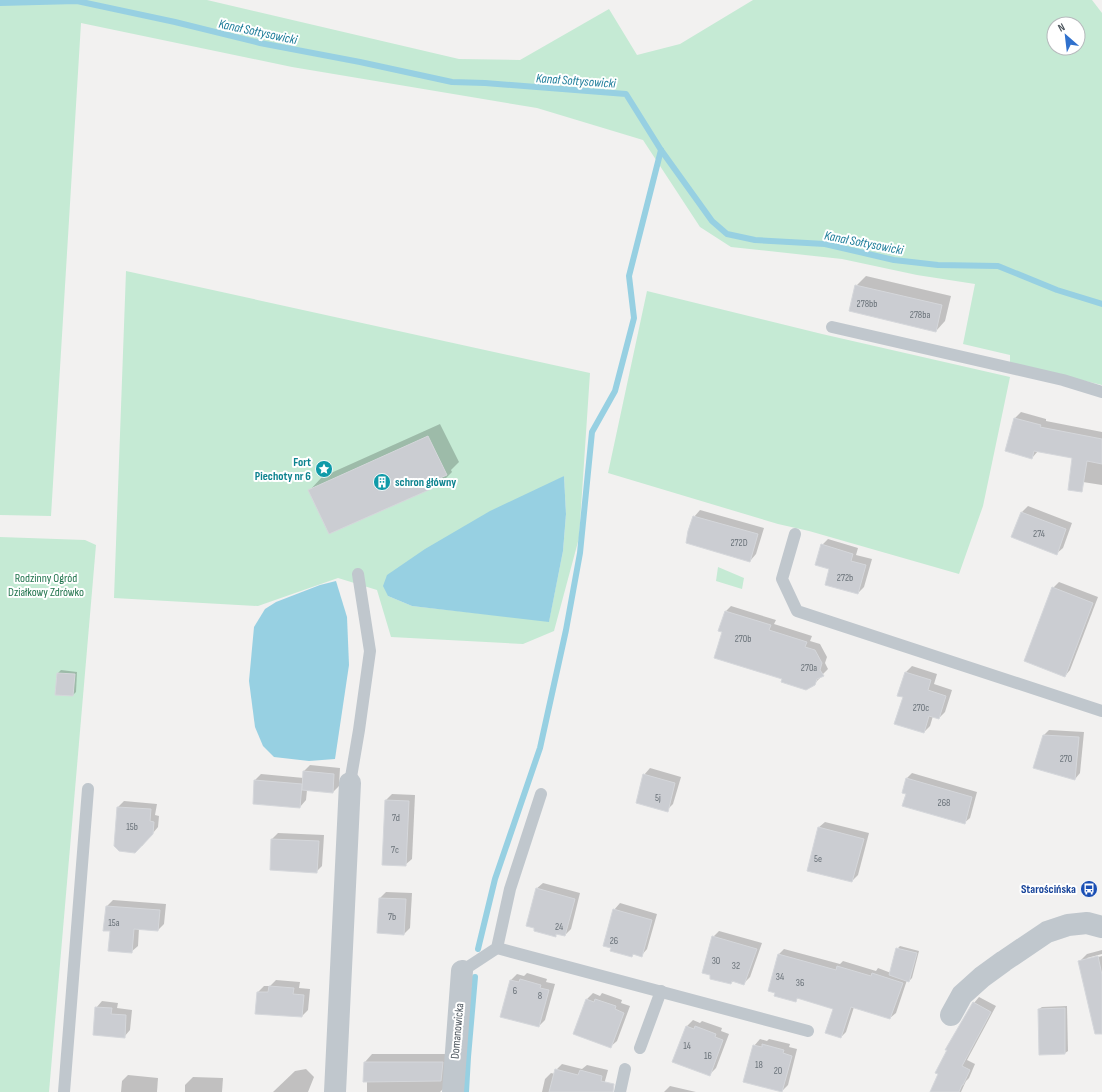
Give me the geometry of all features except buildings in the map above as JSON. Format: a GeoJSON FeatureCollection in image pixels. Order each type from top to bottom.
{"type":"FeatureCollection","features":[{"type":"Feature","properties":{"kind":"street"},"geometry":{"type":"LineString","coordinates":[[335,1092],[350,783]]}},
{"type":"Feature","properties":{"kind":"street"},"geometry":{"type":"LineString","coordinates":[[951,1015],[962,995],[982,977],[1047,932],[1068,925],[1086,923],[1102,927]]}},
{"type":"Feature","properties":{"kind":"street","name":"Domanowicka"},"geometry":{"type":"LineString","coordinates":[[453,1092],[462,971]]}},
{"type":"Feature","properties":{"kind":"lane"},"geometry":{"type":"LineString","coordinates":[[832,327],[1063,380],[1102,392]]}},
{"type":"Feature","properties":{"kind":"lane"},"geometry":{"type":"LineString","coordinates":[[795,534],[782,579],[797,611],[1102,711]]}},
{"type":"Feature","properties":{"kind":"lane"},"geometry":{"type":"LineString","coordinates":[[350,783],[370,651],[358,574]]}},
{"type":"Feature","properties":{"kind":"lane"},"geometry":{"type":"LineString","coordinates":[[64,1092],[88,789]]}},
{"type":"Feature","properties":{"kind":"lane"},"geometry":{"type":"LineString","coordinates":[[462,971],[497,948],[510,889],[541,794]]}},
{"type":"Feature","properties":{"kind":"lane"},"geometry":{"type":"LineString","coordinates":[[497,948],[808,1031]]}},
{"type":"Feature","properties":{"kind":"lane"},"geometry":{"type":"LineString","coordinates":[[640,1048],[661,991]]}},
{"type":"Feature","properties":{"kind":"lane"},"geometry":{"type":"LineString","coordinates":[[620,1092],[625,1069]]}},
{"type":"Feature","properties":{"kind":"green space"},"geometry":{"type":"Polygon","coordinates":[[[0,0],[207,0],[459,59],[520,60],[609,9],[637,55],[680,44],[753,0],[1092,0],[1102,13],[1102,385],[1010,363],[1010,355],[963,344],[975,284],[917,275],[842,259],[731,247],[700,227],[643,140],[537,108],[292,67],[81,23],[51,516],[0,515],[0,0]]]}},
{"type":"Feature","properties":{"kind":"green space"},"geometry":{"type":"Polygon","coordinates":[[[126,271],[590,373],[579,538],[554,631],[523,644],[391,637],[377,590],[338,578],[258,606],[114,598],[126,271]],[[564,476],[388,596],[412,606],[549,621],[563,551],[566,514],[564,476]]]}},
{"type":"Feature","properties":{"kind":"green space"},"geometry":{"type":"Polygon","coordinates":[[[647,291],[822,334],[1010,377],[983,506],[959,574],[809,531],[778,524],[608,473],[647,291]]]}},
{"type":"Feature","properties":{"kind":"green space","name":"Rodzinny Ogród Działkowy Zdrówko"},"geometry":{"type":"Polygon","coordinates":[[[0,537],[85,540],[96,545],[49,1092],[0,1092],[0,537]]]}},
{"type":"Feature","properties":{"kind":"green space"},"geometry":{"type":"Polygon","coordinates":[[[718,567],[744,578],[742,589],[716,581],[718,567]]]}},
{"type":"Feature","properties":{"kind":"water"},"geometry":{"type":"Polygon","coordinates":[[[564,476],[566,514],[563,551],[549,622],[412,606],[388,596],[383,586],[387,575],[425,549],[490,511],[564,476]]]}},
{"type":"Feature","properties":{"kind":"water"},"geometry":{"type":"Polygon","coordinates":[[[336,581],[347,617],[349,665],[335,759],[309,761],[274,757],[263,746],[255,727],[249,681],[254,627],[265,609],[276,602],[320,585],[336,581]]]}},
{"type":"Feature","properties":{"kind":"waterway","name":"Kanał Sołtysowicki"},"geometry":{"type":"LineString","coordinates":[[0,3],[77,1],[175,22],[260,43],[360,62],[452,82],[485,83],[626,94],[661,150],[712,221],[727,234],[755,240],[825,244],[894,260],[938,265],[998,266],[1057,290],[1102,304]]}},
{"type":"Feature","properties":{"kind":"waterway"},"geometry":{"type":"LineString","coordinates":[[478,949],[495,879],[540,748],[566,630],[580,553],[592,432],[615,391],[634,318],[629,276],[661,150]]}},
{"type":"Feature","properties":{"kind":"waterway"},"geometry":{"type":"LineString","coordinates":[[466,1092],[475,977]]}},
{"type":"Feature","properties":{"kind":"place","name":"Fort Piechoty nr 6"},"geometry":{"type":"Point","coordinates":[324,469]}},
{"type":"Feature","properties":{"kind":"place","name":"schron główny"},"geometry":{"type":"Point","coordinates":[382,482]}},
{"type":"Feature","properties":{"kind":"place","name":"Starościńska"},"geometry":{"type":"Point","coordinates":[1089,889]}}]}
